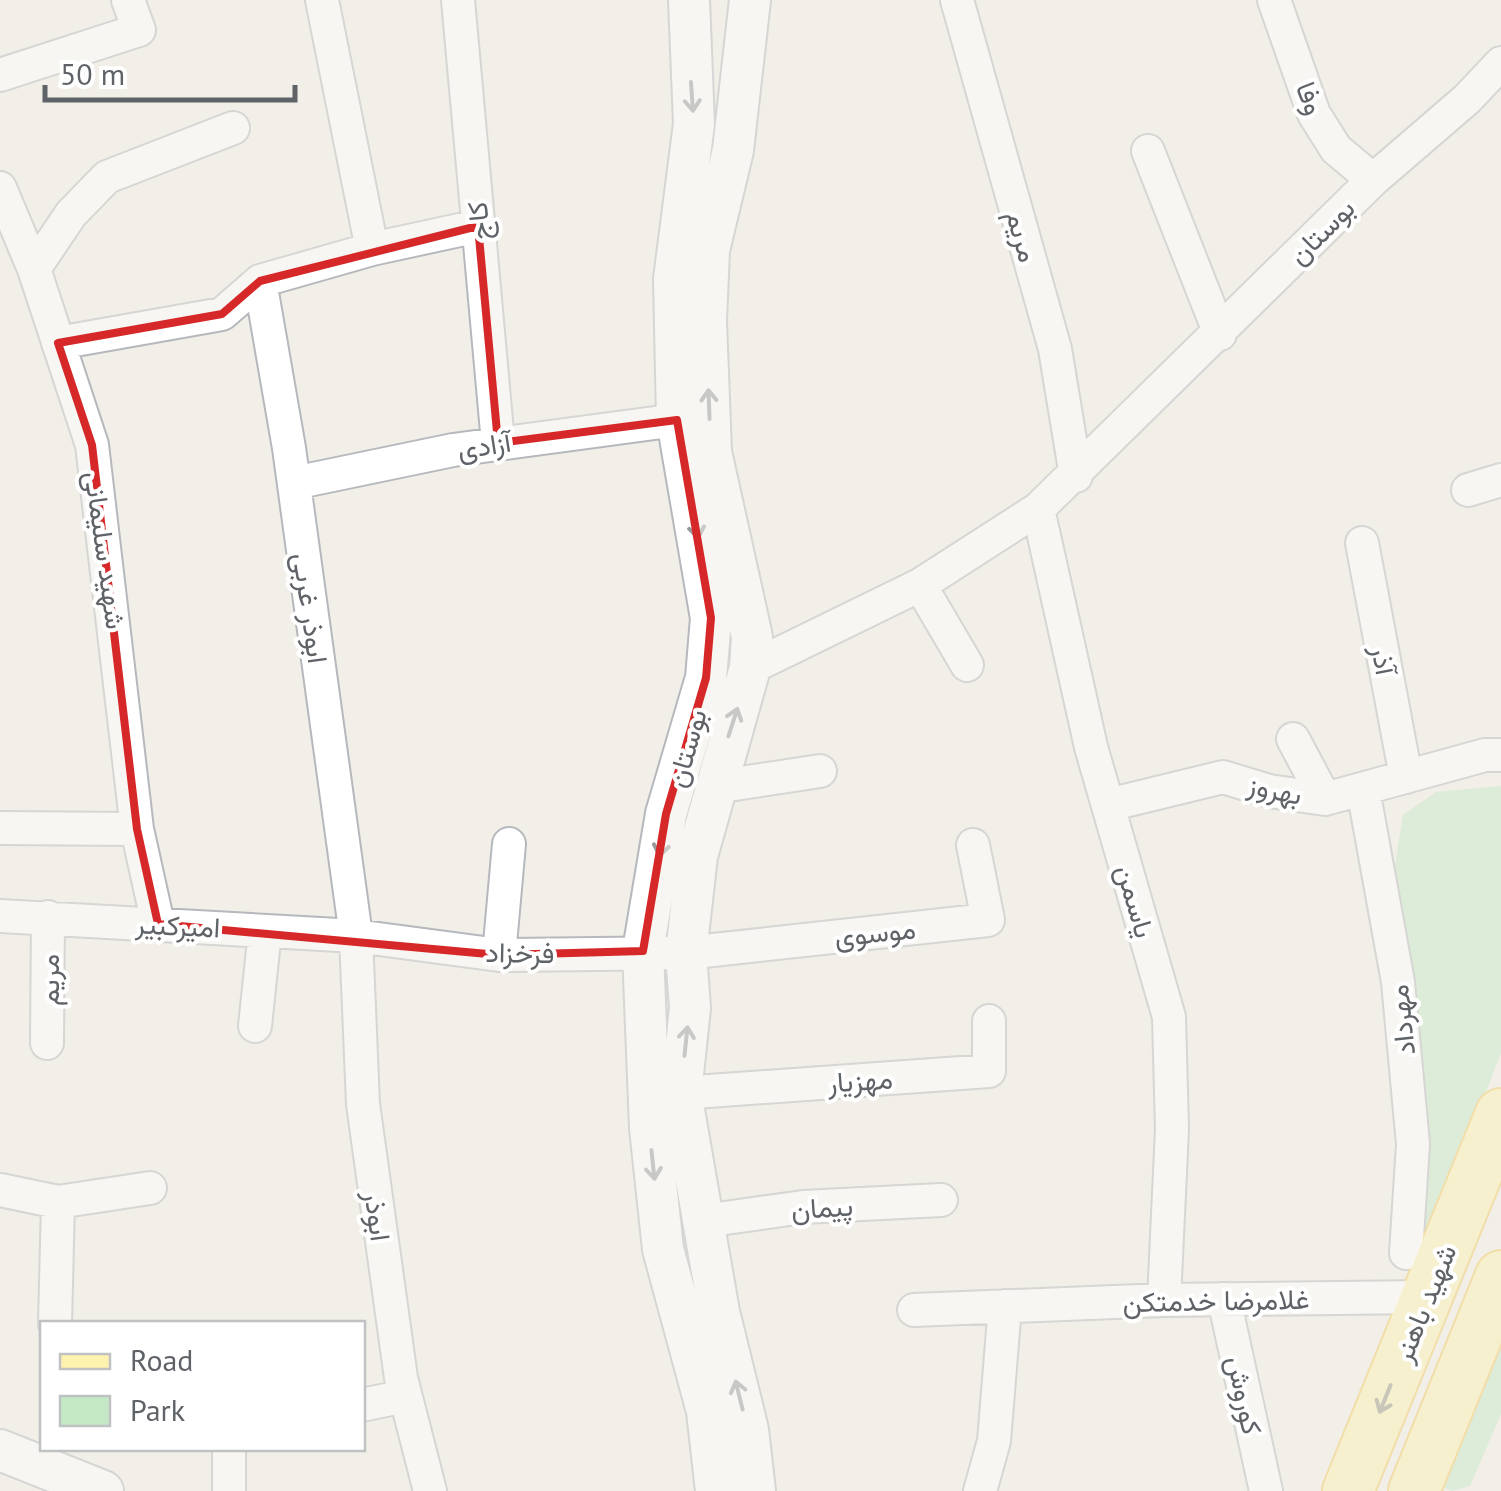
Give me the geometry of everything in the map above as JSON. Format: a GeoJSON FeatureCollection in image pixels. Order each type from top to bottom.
{"type":"FeatureCollection","features":[{"type":"Feature","properties":{"kind":"main road","name":"شهید باهنر"},"geometry":{"type":"LineString","coordinates":[[1348,1491],[1416,1275],[1483,1194],[1501,1114]]}},
{"type":"Feature","properties":{"kind":"main road"},"geometry":{"type":"LineString","coordinates":[[1414,1491],[1501,1276]]}},
{"type":"Feature","properties":{"kind":"street"},"geometry":{"type":"LineString","coordinates":[[0,75],[140,30],[128,0]]}},
{"type":"Feature","properties":{"kind":"street"},"geometry":{"type":"LineString","coordinates":[[322,0],[372,249]]}},
{"type":"Feature","properties":{"kind":"street","name":"کاج"},"geometry":{"type":"LineString","coordinates":[[458,0],[498,442]]}},
{"type":"Feature","properties":{"kind":"street","name":"بوستان"},"geometry":{"type":"LineString","coordinates":[[690,0],[694,124],[674,279],[677,420],[711,618],[706,678],[666,814],[644,952],[650,1128],[663,1249],[707,1412],[716,1491]]}},
{"type":"Feature","properties":{"kind":"street","name":"بوستان"},"geometry":{"type":"LineString","coordinates":[[750,0],[734,150],[709,250],[706,321],[711,452],[752,637],[750,668],[697,856],[686,952],[690,1008],[681,1094],[719,1312],[748,1430],[755,1491]]}},
{"type":"Feature","properties":{"kind":"street","name":"مریم"},"geometry":{"type":"LineString","coordinates":[[957,0],[1056,349],[1076,476]]}},
{"type":"Feature","properties":{"kind":"street","name":"وفا"},"geometry":{"type":"LineString","coordinates":[[1274,0],[1314,114],[1336,149],[1373,180]]}},
{"type":"Feature","properties":{"kind":"street","name":"بوستان"},"geometry":{"type":"LineString","coordinates":[[750,668],[920,585],[1038,509],[1076,476],[1373,180],[1467,99],[1501,63]]}},
{"type":"Feature","properties":{"kind":"street"},"geometry":{"type":"LineString","coordinates":[[34,269],[71,214],[107,177],[233,128]]}},
{"type":"Feature","properties":{"kind":"street"},"geometry":{"type":"LineString","coordinates":[[1148,151],[1220,334]]}},
{"type":"Feature","properties":{"kind":"street","name":"شهید سلیمانی"},"geometry":{"type":"LineString","coordinates":[[0,188],[34,269],[92,445],[138,829],[158,924]]}},
{"type":"Feature","properties":{"kind":"street"},"geometry":{"type":"LineString","coordinates":[[58,342],[222,314],[260,282],[372,249],[478,226]]}},
{"type":"Feature","properties":{"kind":"street","name":"ابوذر غربی"},"geometry":{"type":"LineString","coordinates":[[260,282],[294,483],[356,936]]}},
{"type":"Feature","properties":{"kind":"street","name":"آزادی"},"geometry":{"type":"LineString","coordinates":[[294,483],[498,442],[677,420]]}},
{"type":"Feature","properties":{"kind":"street"},"geometry":{"type":"LineString","coordinates":[[1468,490],[1501,480]]}},
{"type":"Feature","properties":{"kind":"street","name":"یاسمن"},"geometry":{"type":"LineString","coordinates":[[1038,509],[1108,806],[1169,1017],[1172,1129],[1164,1300]]}},
{"type":"Feature","properties":{"kind":"street","name":"آذر"},"geometry":{"type":"LineString","coordinates":[[1362,543],[1406,777]]}},
{"type":"Feature","properties":{"kind":"street"},"geometry":{"type":"LineString","coordinates":[[920,585],[967,665]]}},
{"type":"Feature","properties":{"kind":"street"},"geometry":{"type":"LineString","coordinates":[[1293,738],[1325,799]]}},
{"type":"Feature","properties":{"kind":"street","name":"بهروز"},"geometry":{"type":"LineString","coordinates":[[1108,806],[1222,777],[1269,791],[1325,799],[1485,755],[1501,755]]}},
{"type":"Feature","properties":{"kind":"street"},"geometry":{"type":"LineString","coordinates":[[715,787],[820,771]]}},
{"type":"Feature","properties":{"kind":"street","name":"مهرداد"},"geometry":{"type":"LineString","coordinates":[[1363,789],[1400,1000],[1413,1144],[1416,1275]]}},
{"type":"Feature","properties":{"kind":"street"},"geometry":{"type":"LineString","coordinates":[[0,828],[138,829]]}},
{"type":"Feature","properties":{"kind":"street"},"geometry":{"type":"LineString","coordinates":[[499,955],[509,844]]}},
{"type":"Feature","properties":{"kind":"street","name":"موسوی"},"geometry":{"type":"LineString","coordinates":[[686,952],[988,920],[973,846]]}},
{"type":"Feature","properties":{"kind":"street","name":"امیرکبیر"},"geometry":{"type":"LineString","coordinates":[[0,916],[356,936]]}},
{"type":"Feature","properties":{"kind":"street","name":"مریم"},"geometry":{"type":"LineString","coordinates":[[47,1043],[48,917]]}},
{"type":"Feature","properties":{"kind":"street"},"geometry":{"type":"LineString","coordinates":[[255,1026],[265,930]]}},
{"type":"Feature","properties":{"kind":"street","name":"فرخزاد"},"geometry":{"type":"LineString","coordinates":[[356,936],[499,955],[686,952]]}},
{"type":"Feature","properties":{"kind":"street","name":"ابوذر"},"geometry":{"type":"LineString","coordinates":[[356,936],[363,1104],[405,1396],[430,1491]]}},
{"type":"Feature","properties":{"kind":"street","name":"مهزیار"},"geometry":{"type":"LineString","coordinates":[[681,1094],[989,1070],[989,1021]]}},
{"type":"Feature","properties":{"kind":"street"},"geometry":{"type":"LineString","coordinates":[[0,1190],[58,1202],[150,1188]]}},
{"type":"Feature","properties":{"kind":"street","name":"پیمان"},"geometry":{"type":"LineString","coordinates":[[704,1221],[803,1206],[941,1200]]}},
{"type":"Feature","properties":{"kind":"street"},"geometry":{"type":"LineString","coordinates":[[56,1321],[58,1202]]}},
{"type":"Feature","properties":{"kind":"street","name":"غلامرضا خدمتکن"},"geometry":{"type":"LineString","coordinates":[[914,1310],[1224,1300],[1416,1275]]}},
{"type":"Feature","properties":{"kind":"street","name":"کوروش"},"geometry":{"type":"LineString","coordinates":[[1224,1300],[1266,1491]]}},
{"type":"Feature","properties":{"kind":"street"},"geometry":{"type":"LineString","coordinates":[[980,1491],[994,1441],[1005,1306]]}},
{"type":"Feature","properties":{"kind":"street"},"geometry":{"type":"LineString","coordinates":[[365,1403],[405,1396]]}},
{"type":"Feature","properties":{"kind":"street"},"geometry":{"type":"LineString","coordinates":[[0,1450],[103,1491]]}},
{"type":"Feature","properties":{"kind":"street"},"geometry":{"type":"LineString","coordinates":[[229,1451],[229,1491]]}},
{"type":"Feature","properties":{"kind":"highlighted area"},"geometry":{"type":"Polygon","coordinates":[[[478,226],[498,443],[677,420],[711,618],[706,678],[666,814],[643,951],[499,955],[158,924],[137,829],[92,445],[58,343],[222,314],[260,281],[478,226]]]}},
{"type":"Feature","properties":{"kind":"green space"},"geometry":{"type":"Polygon","coordinates":[[[1501,786],[1501,1053],[1419,1264],[1394,872],[1403,815],[1436,792],[1501,786]]]}},
{"type":"Feature","properties":{"kind":"green space"},"geometry":{"type":"Polygon","coordinates":[[[1501,1319],[1501,1414],[1470,1486],[1452,1491],[1435,1484],[1501,1319]]]}}]}
